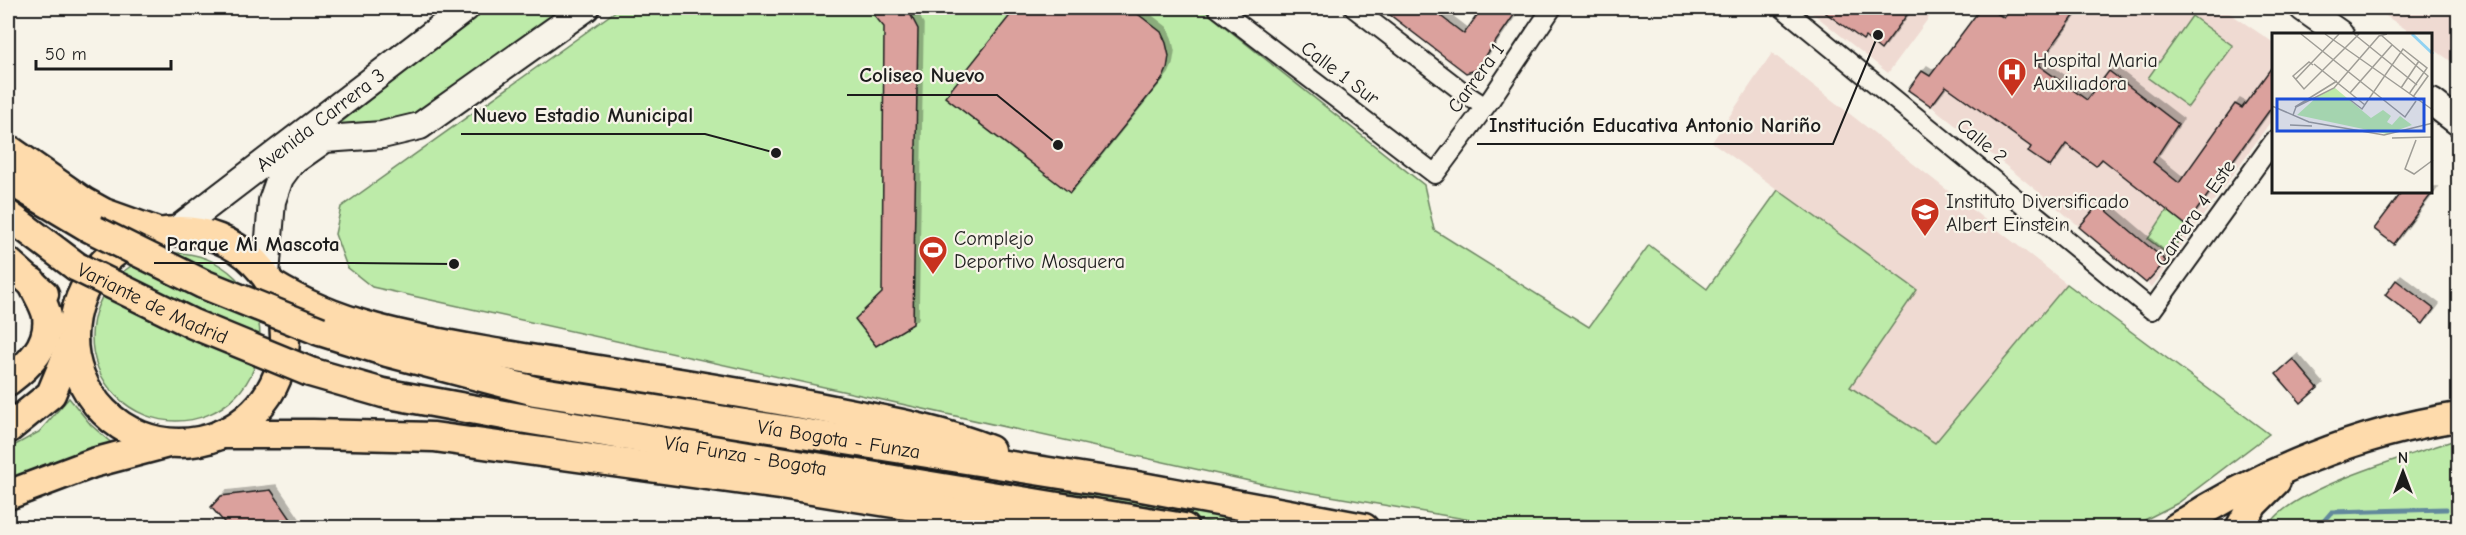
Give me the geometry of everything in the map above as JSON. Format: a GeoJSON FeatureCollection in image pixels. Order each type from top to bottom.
{"type":"FeatureCollection","features":[{"type":"Feature","properties":{"kind":"main road","name":"Avenida Carrera 3"},"geometry":{"type":"LineString","coordinates":[[168,232],[466,8]]}},
{"type":"Feature","properties":{"kind":"main road","name":"Avenida Carrera 3"},"geometry":{"type":"LineString","coordinates":[[269,280],[272,201],[280,178],[291,163],[325,139],[397,133],[420,126],[586,8]]}},
{"type":"Feature","properties":{"kind":"main road"},"geometry":{"type":"LineString","coordinates":[[2302,8],[2339,33]]}},
{"type":"Feature","properties":{"kind":"main road"},"geometry":{"type":"LineString","coordinates":[[2433,103],[2458,122]]}},
{"type":"Feature","properties":{"kind":"main road"},"geometry":{"type":"LineString","coordinates":[[8,148],[84,202],[104,213],[168,232],[196,233],[216,238],[235,247],[252,260],[269,280],[299,302],[351,322],[417,339],[711,387],[919,427],[971,442],[1038,471]]}},
{"type":"Feature","properties":{"kind":"main road","name":"Variante de Madrid"},"geometry":{"type":"LineString","coordinates":[[8,179],[94,230],[203,285],[320,331]]}},
{"type":"Feature","properties":{"kind":"main road","name":"Variante de Madrid"},"geometry":{"type":"LineString","coordinates":[[8,215],[77,267],[194,324],[310,372]]}},
{"type":"Feature","properties":{"kind":"main road"},"geometry":{"type":"LineString","coordinates":[[8,429],[51,394],[73,332],[79,300],[92,276],[111,256],[134,241],[168,232]]}},
{"type":"Feature","properties":{"kind":"main road"},"geometry":{"type":"LineString","coordinates":[[8,262],[32,282],[73,332],[77,366],[83,382],[102,410],[122,426],[145,437],[170,442],[196,442],[221,434],[243,421],[262,403],[276,381],[284,356],[285,331],[280,305],[269,280]]}},
{"type":"Feature","properties":{"kind":"main road"},"geometry":{"type":"LineString","coordinates":[[8,381],[28,366],[44,343],[47,316],[32,282]]}},
{"type":"Feature","properties":{"kind":"main road","name":"Vía Bogota - Funza"},"geometry":{"type":"LineString","coordinates":[[320,331],[387,352],[535,391],[1131,485],[1364,528]]}},
{"type":"Feature","properties":{"kind":"main road","name":"Vía Funza - Bogota"},"geometry":{"type":"LineString","coordinates":[[310,372],[383,393],[526,419],[1184,528]]}},
{"type":"Feature","properties":{"kind":"main road"},"geometry":{"type":"LineString","coordinates":[[2176,528],[2211,504],[2296,465],[2364,440],[2455,417]]}},
{"type":"Feature","properties":{"kind":"main road"},"geometry":{"type":"LineString","coordinates":[[221,434],[434,437],[780,485],[1052,528]]}},
{"type":"Feature","properties":{"kind":"main road"},"geometry":{"type":"LineString","coordinates":[[8,495],[93,463],[170,442]]}},
{"type":"Feature","properties":{"kind":"main road"},"geometry":{"type":"LineString","coordinates":[[2240,528],[2253,504],[2296,465]]}},
{"type":"Feature","properties":{"kind":"street","name":"Calle 1 Sur"},"geometry":{"type":"LineString","coordinates":[[1218,8],[1435,174]]}},
{"type":"Feature","properties":{"kind":"street"},"geometry":{"type":"LineString","coordinates":[[1354,8],[1467,96],[1484,106]]}},
{"type":"Feature","properties":{"kind":"street","name":"Carrera 1"},"geometry":{"type":"LineString","coordinates":[[1435,174],[1491,99],[1552,8]]}},
{"type":"Feature","properties":{"kind":"street","name":"Calle 2"},"geometry":{"type":"LineString","coordinates":[[1783,8],[2152,310]]}},
{"type":"Feature","properties":{"kind":"street","name":"Carrera 4 Este"},"geometry":{"type":"LineString","coordinates":[[2152,310],[2270,153]]}},
{"type":"Feature","properties":{"kind":"shaded area"},"geometry":{"type":"Polygon","coordinates":[[[1806,8],[1936,8],[1888,73],[1806,8]]]}},
{"type":"Feature","properties":{"kind":"shaded area"},"geometry":{"type":"Polygon","coordinates":[[[2004,8],[2222,8],[2272,42],[2272,120],[2152,287],[1931,106],[2004,8]]]}},
{"type":"Feature","properties":{"kind":"shaded area"},"geometry":{"type":"Polygon","coordinates":[[[2374,8],[2458,8],[2458,66],[2433,49],[2433,33],[2412,33],[2374,8]]]}},
{"type":"Feature","properties":{"kind":"shaded area","name":"Instituto Diversificado Albert Einstein"},"geometry":{"type":"Polygon","coordinates":[[[1772,53],[2067,284],[1935,443],[1849,387],[1917,290],[1712,142],[1772,53]]]}},
{"type":"Feature","properties":{"kind":"green space"},"geometry":{"type":"Polygon","coordinates":[[[486,8],[566,8],[413,121],[339,124],[486,8]]]}},
{"type":"Feature","properties":{"kind":"green space","name":"Complejo Deportivo Mosquera"},"geometry":{"type":"Polygon","coordinates":[[[620,8],[1201,8],[1424,185],[1434,230],[1589,327],[1649,245],[1707,289],[1778,190],[1917,290],[1850,387],[1935,443],[2067,284],[2269,434],[2178,503],[2131,527],[1512,527],[1272,486],[372,287],[347,267],[335,234],[341,207],[620,8]]]}},
{"type":"Feature","properties":{"kind":"green space"},"geometry":{"type":"Polygon","coordinates":[[[2192,16],[2233,46],[2188,107],[2148,78],[2192,16]]]}},
{"type":"Feature","properties":{"kind":"green space"},"geometry":{"type":"Polygon","coordinates":[[[2167,210],[2188,227],[2169,255],[2148,239],[2167,210]]]}},
{"type":"Feature","properties":{"kind":"green space"},"geometry":{"type":"Polygon","coordinates":[[[176,253],[192,254],[208,259],[236,277],[254,305],[259,321],[259,353],[254,369],[236,397],[208,415],[192,420],[176,421],[160,420],[144,415],[116,397],[98,369],[93,353],[92,337],[93,321],[98,305],[116,277],[144,259],[160,254],[176,253]]]}},
{"type":"Feature","properties":{"kind":"green space"},"geometry":{"type":"Polygon","coordinates":[[[69,398],[91,425],[117,448],[8,480],[8,449],[39,432],[69,398]]]}},
{"type":"Feature","properties":{"kind":"green space"},"geometry":{"type":"Polygon","coordinates":[[[2458,439],[2458,527],[2269,527],[2280,513],[2325,487],[2354,474],[2458,439]]]}},
{"type":"Feature","properties":{"kind":"green space"},"geometry":{"type":"Polygon","coordinates":[[[1035,480],[1297,527],[1236,527],[1033,489],[1035,480]]]}},
{"type":"Feature","properties":{"kind":"building"},"geometry":{"type":"Polygon","coordinates":[[[868,8],[907,8],[918,29],[913,324],[876,346],[855,319],[882,293],[884,27],[868,8]]]}},
{"type":"Feature","properties":{"kind":"building"},"geometry":{"type":"Polygon","coordinates":[[[1016,8],[1130,8],[1161,32],[1166,43],[1169,56],[1163,78],[1070,193],[945,97],[1016,8]]]}},
{"type":"Feature","properties":{"kind":"building"},"geometry":{"type":"Polygon","coordinates":[[[1381,8],[1430,8],[1464,34],[1482,8],[1519,8],[1476,70],[1466,73],[1381,8]]]}},
{"type":"Feature","properties":{"kind":"building"},"geometry":{"type":"Polygon","coordinates":[[[1819,8],[1912,8],[1881,50],[1865,37],[1863,40],[1819,8]]]}},
{"type":"Feature","properties":{"kind":"building"},"geometry":{"type":"Polygon","coordinates":[[[1981,8],[1989,8],[2004,18],[2012,8],[2080,8],[2038,65],[2087,100],[2109,71],[2178,124],[2153,162],[2179,183],[2235,104],[2242,108],[2272,67],[2272,107],[2186,225],[2102,159],[2096,166],[2066,144],[2050,167],[2028,152],[2031,147],[1946,86],[1931,106],[1908,90],[1922,71],[1930,76],[1981,8]]]}},
{"type":"Feature","properties":{"kind":"building"},"geometry":{"type":"Polygon","coordinates":[[[2400,194],[2432,194],[2394,244],[2374,229],[2400,194]]]}},
{"type":"Feature","properties":{"kind":"building"},"geometry":{"type":"Polygon","coordinates":[[[2099,204],[2166,261],[2146,283],[2079,227],[2099,204]]]}},
{"type":"Feature","properties":{"kind":"building"},"geometry":{"type":"Polygon","coordinates":[[[2396,280],[2434,309],[2423,324],[2385,295],[2396,280]]]}},
{"type":"Feature","properties":{"kind":"building"},"geometry":{"type":"Polygon","coordinates":[[[2293,359],[2318,388],[2301,403],[2276,374],[2293,359]]]}},
{"type":"Feature","properties":{"kind":"building"},"geometry":{"type":"Polygon","coordinates":[[[271,490],[297,528],[229,528],[211,507],[221,496],[271,490]]]}},
{"type":"Feature","properties":{"kind":"waterway"},"geometry":{"type":"LineString","coordinates":[[2318,528],[2332,512],[2446,509]]}},
{"type":"Feature","properties":{"kind":"place","name":"Institución Educativa Antonio Nariño"},"geometry":{"type":"Point","coordinates":[1878,35]}},
{"type":"Feature","properties":{"kind":"place","name":"Hospital Maria Auxiliadora"},"geometry":{"type":"Point","coordinates":[2012,98]}},
{"type":"Feature","properties":{"kind":"place","name":"Coliseo Nuevo"},"geometry":{"type":"Point","coordinates":[1058,145]}},
{"type":"Feature","properties":{"kind":"place","name":"Nuevo Estadio Municipal"},"geometry":{"type":"Point","coordinates":[776,153]}},
{"type":"Feature","properties":{"kind":"place","name":"Instituto Diversificado Albert Einstein"},"geometry":{"type":"Point","coordinates":[1925,238]}},
{"type":"Feature","properties":{"kind":"place","name":"Parque Mi Mascota"},"geometry":{"type":"Point","coordinates":[454,264]}},
{"type":"Feature","properties":{"kind":"place","name":"Complejo Deportivo Mosquera"},"geometry":{"type":"Point","coordinates":[933,276]}}]}
